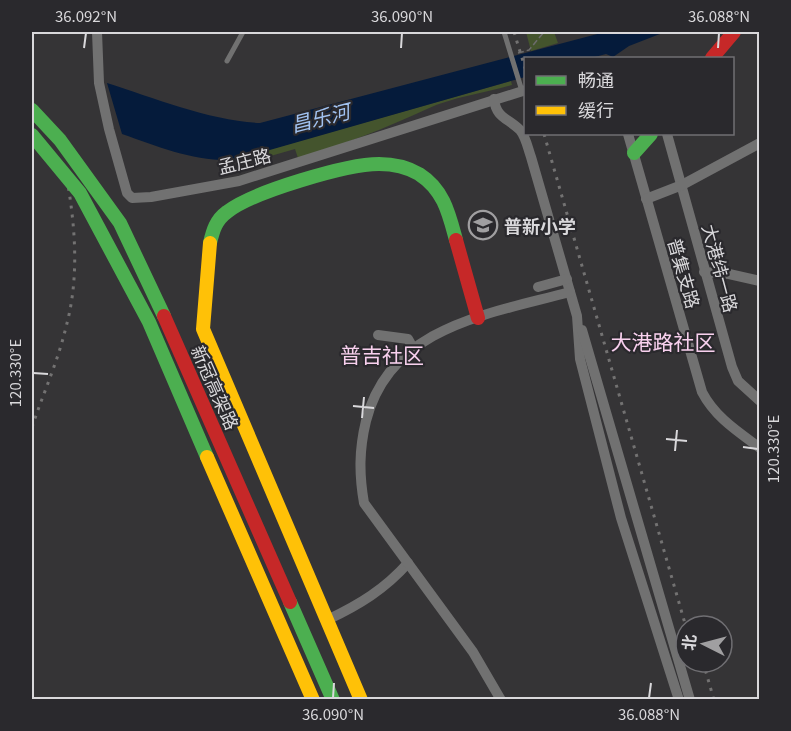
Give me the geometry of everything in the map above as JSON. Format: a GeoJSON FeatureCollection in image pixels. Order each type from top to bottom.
{"type":"FeatureCollection","features":[{"type":"Feature","properties":{"kind":"main road"},"geometry":{"type":"LineString","coordinates":[[713,57],[734,32]]}},
{"type":"Feature","properties":{"kind":"main road","name":"新冠高架路"},"geometry":{"type":"LineString","coordinates":[[32,110],[60,140],[96,187],[125,233],[176,340],[333,699]]}},
{"type":"Feature","properties":{"kind":"main road","name":"新冠高架路"},"geometry":{"type":"LineString","coordinates":[[32,135],[80,193],[149,322],[313,699]]}},
{"type":"Feature","properties":{"kind":"main road"},"geometry":{"type":"LineString","coordinates":[[634,153],[650,135]]}},
{"type":"Feature","properties":{"kind":"main road"},"geometry":{"type":"LineString","coordinates":[[361,699],[203,329],[203,300],[213,229],[222,215],[248,198],[365,165],[385,162],[404,166],[420,173],[435,186],[445,201],[478,318]]}},
{"type":"Feature","properties":{"kind":"street","name":"孟庄路"},"geometry":{"type":"LineString","coordinates":[[97,32],[99,83],[127,193],[132,198],[152,197],[239,181],[524,91]]}},
{"type":"Feature","properties":{"kind":"street"},"geometry":{"type":"LineString","coordinates":[[494,99],[495,109],[500,117],[522,132],[690,699]]}},
{"type":"Feature","properties":{"kind":"street"},"geometry":{"type":"LineString","coordinates":[[628,135],[634,153]]}},
{"type":"Feature","properties":{"kind":"street","name":"大港纬一路"},"geometry":{"type":"LineString","coordinates":[[667,135],[732,367],[738,381],[759,401]]}},
{"type":"Feature","properties":{"kind":"street"},"geometry":{"type":"LineString","coordinates":[[646,198],[682,185],[759,143]]}},
{"type":"Feature","properties":{"kind":"street","name":"普集支路"},"geometry":{"type":"LineString","coordinates":[[634,153],[702,392],[708,404],[725,422],[759,448]]}},
{"type":"Feature","properties":{"kind":"street"},"geometry":{"type":"LineString","coordinates":[[705,272],[729,274],[759,281]]}},
{"type":"Feature","properties":{"kind":"street"},"geometry":{"type":"LineString","coordinates":[[538,287],[567,279]]}},
{"type":"Feature","properties":{"kind":"street"},"geometry":{"type":"LineString","coordinates":[[501,699],[473,652],[364,503],[359,475],[361,440],[370,405],[390,368],[413,348],[440,332],[478,318],[570,292]]}},
{"type":"Feature","properties":{"kind":"street"},"geometry":{"type":"LineString","coordinates":[[577,316],[580,359],[621,518],[679,699]]}},
{"type":"Feature","properties":{"kind":"street"},"geometry":{"type":"LineString","coordinates":[[378,335],[408,339],[413,348]]}},
{"type":"Feature","properties":{"kind":"street"},"geometry":{"type":"LineString","coordinates":[[327,620],[362,603],[392,581],[408,563]]}},
{"type":"Feature","properties":{"kind":"lane"},"geometry":{"type":"LineString","coordinates":[[227,62],[243,32]]}},
{"type":"Feature","properties":{"kind":"lane"},"geometry":{"type":"LineString","coordinates":[[504,32],[518,79],[524,91]]}},
{"type":"Feature","properties":{"kind":"path"},"geometry":{"type":"LineString","coordinates":[[511,56],[530,50],[544,32]]}},
{"type":"Feature","properties":{"kind":"green space"},"geometry":{"type":"Polygon","coordinates":[[[526,32],[554,32],[558,43],[531,51],[526,32]]]}},
{"type":"Feature","properties":{"kind":"green space"},"geometry":{"type":"Polygon","coordinates":[[[511,81],[512,85],[437,105],[364,136],[315,153],[298,158],[295,149],[253,161],[253,156],[264,151],[511,81]]]}},
{"type":"Feature","properties":{"kind":"water","name":"昌乐河"},"geometry":{"type":"Polygon","coordinates":[[[605,32],[665,32],[629,46],[613,57],[606,54],[595,57],[524,57],[524,77],[235,160],[191,156],[122,134],[107,83],[202,113],[260,123],[605,32]]]}},
{"type":"Feature","properties":{"kind":"railway"},"geometry":{"type":"LineString","coordinates":[[514,32],[524,64]]}},
{"type":"Feature","properties":{"kind":"railway"},"geometry":{"type":"LineString","coordinates":[[544,135],[682,614]]}},
{"type":"Feature","properties":{"kind":"railway"},"geometry":{"type":"LineString","coordinates":[[32,427],[63,340],[73,289],[74,231],[66,173]]}},
{"type":"Feature","properties":{"kind":"railway"},"geometry":{"type":"LineString","coordinates":[[706,674],[714,700]]}},
{"type":"Feature","properties":{"kind":"traffic: fast"},"geometry":{"type":"LineString","coordinates":[[32,110],[60,140],[120,223],[164,316]]}},
{"type":"Feature","properties":{"kind":"traffic: fast"},"geometry":{"type":"LineString","coordinates":[[32,135],[80,193],[149,322],[207,457]]}},
{"type":"Feature","properties":{"kind":"traffic: fast"},"geometry":{"type":"LineString","coordinates":[[634,153],[650,135]]}},
{"type":"Feature","properties":{"kind":"traffic: fast"},"geometry":{"type":"LineString","coordinates":[[210,243],[220,218],[239,204],[300,180],[364,165],[379,164],[405,168],[427,180],[444,203],[456,240]]}},
{"type":"Feature","properties":{"kind":"traffic: fast"},"geometry":{"type":"LineString","coordinates":[[290,602],[333,700]]}},
{"type":"Feature","properties":{"kind":"traffic: slow"},"geometry":{"type":"LineString","coordinates":[[210,243],[203,329],[361,700]]}},
{"type":"Feature","properties":{"kind":"traffic: slow"},"geometry":{"type":"LineString","coordinates":[[207,457],[313,700]]}},
{"type":"Feature","properties":{"kind":"traffic: jam"},"geometry":{"type":"LineString","coordinates":[[713,57],[734,32]]}},
{"type":"Feature","properties":{"kind":"traffic: jam"},"geometry":{"type":"LineString","coordinates":[[456,240],[478,318]]}},
{"type":"Feature","properties":{"kind":"traffic: jam"},"geometry":{"type":"LineString","coordinates":[[164,316],[290,602]]}},
{"type":"Feature","properties":{"kind":"place","name":"普新小学"},"geometry":{"type":"Point","coordinates":[483,225]}},
{"type":"Feature","properties":{"kind":"district","name":"大港路社区"},"geometry":{"type":"Point","coordinates":[663,341]}},
{"type":"Feature","properties":{"kind":"district","name":"普吉社区"},"geometry":{"type":"Point","coordinates":[382,354]}}]}
